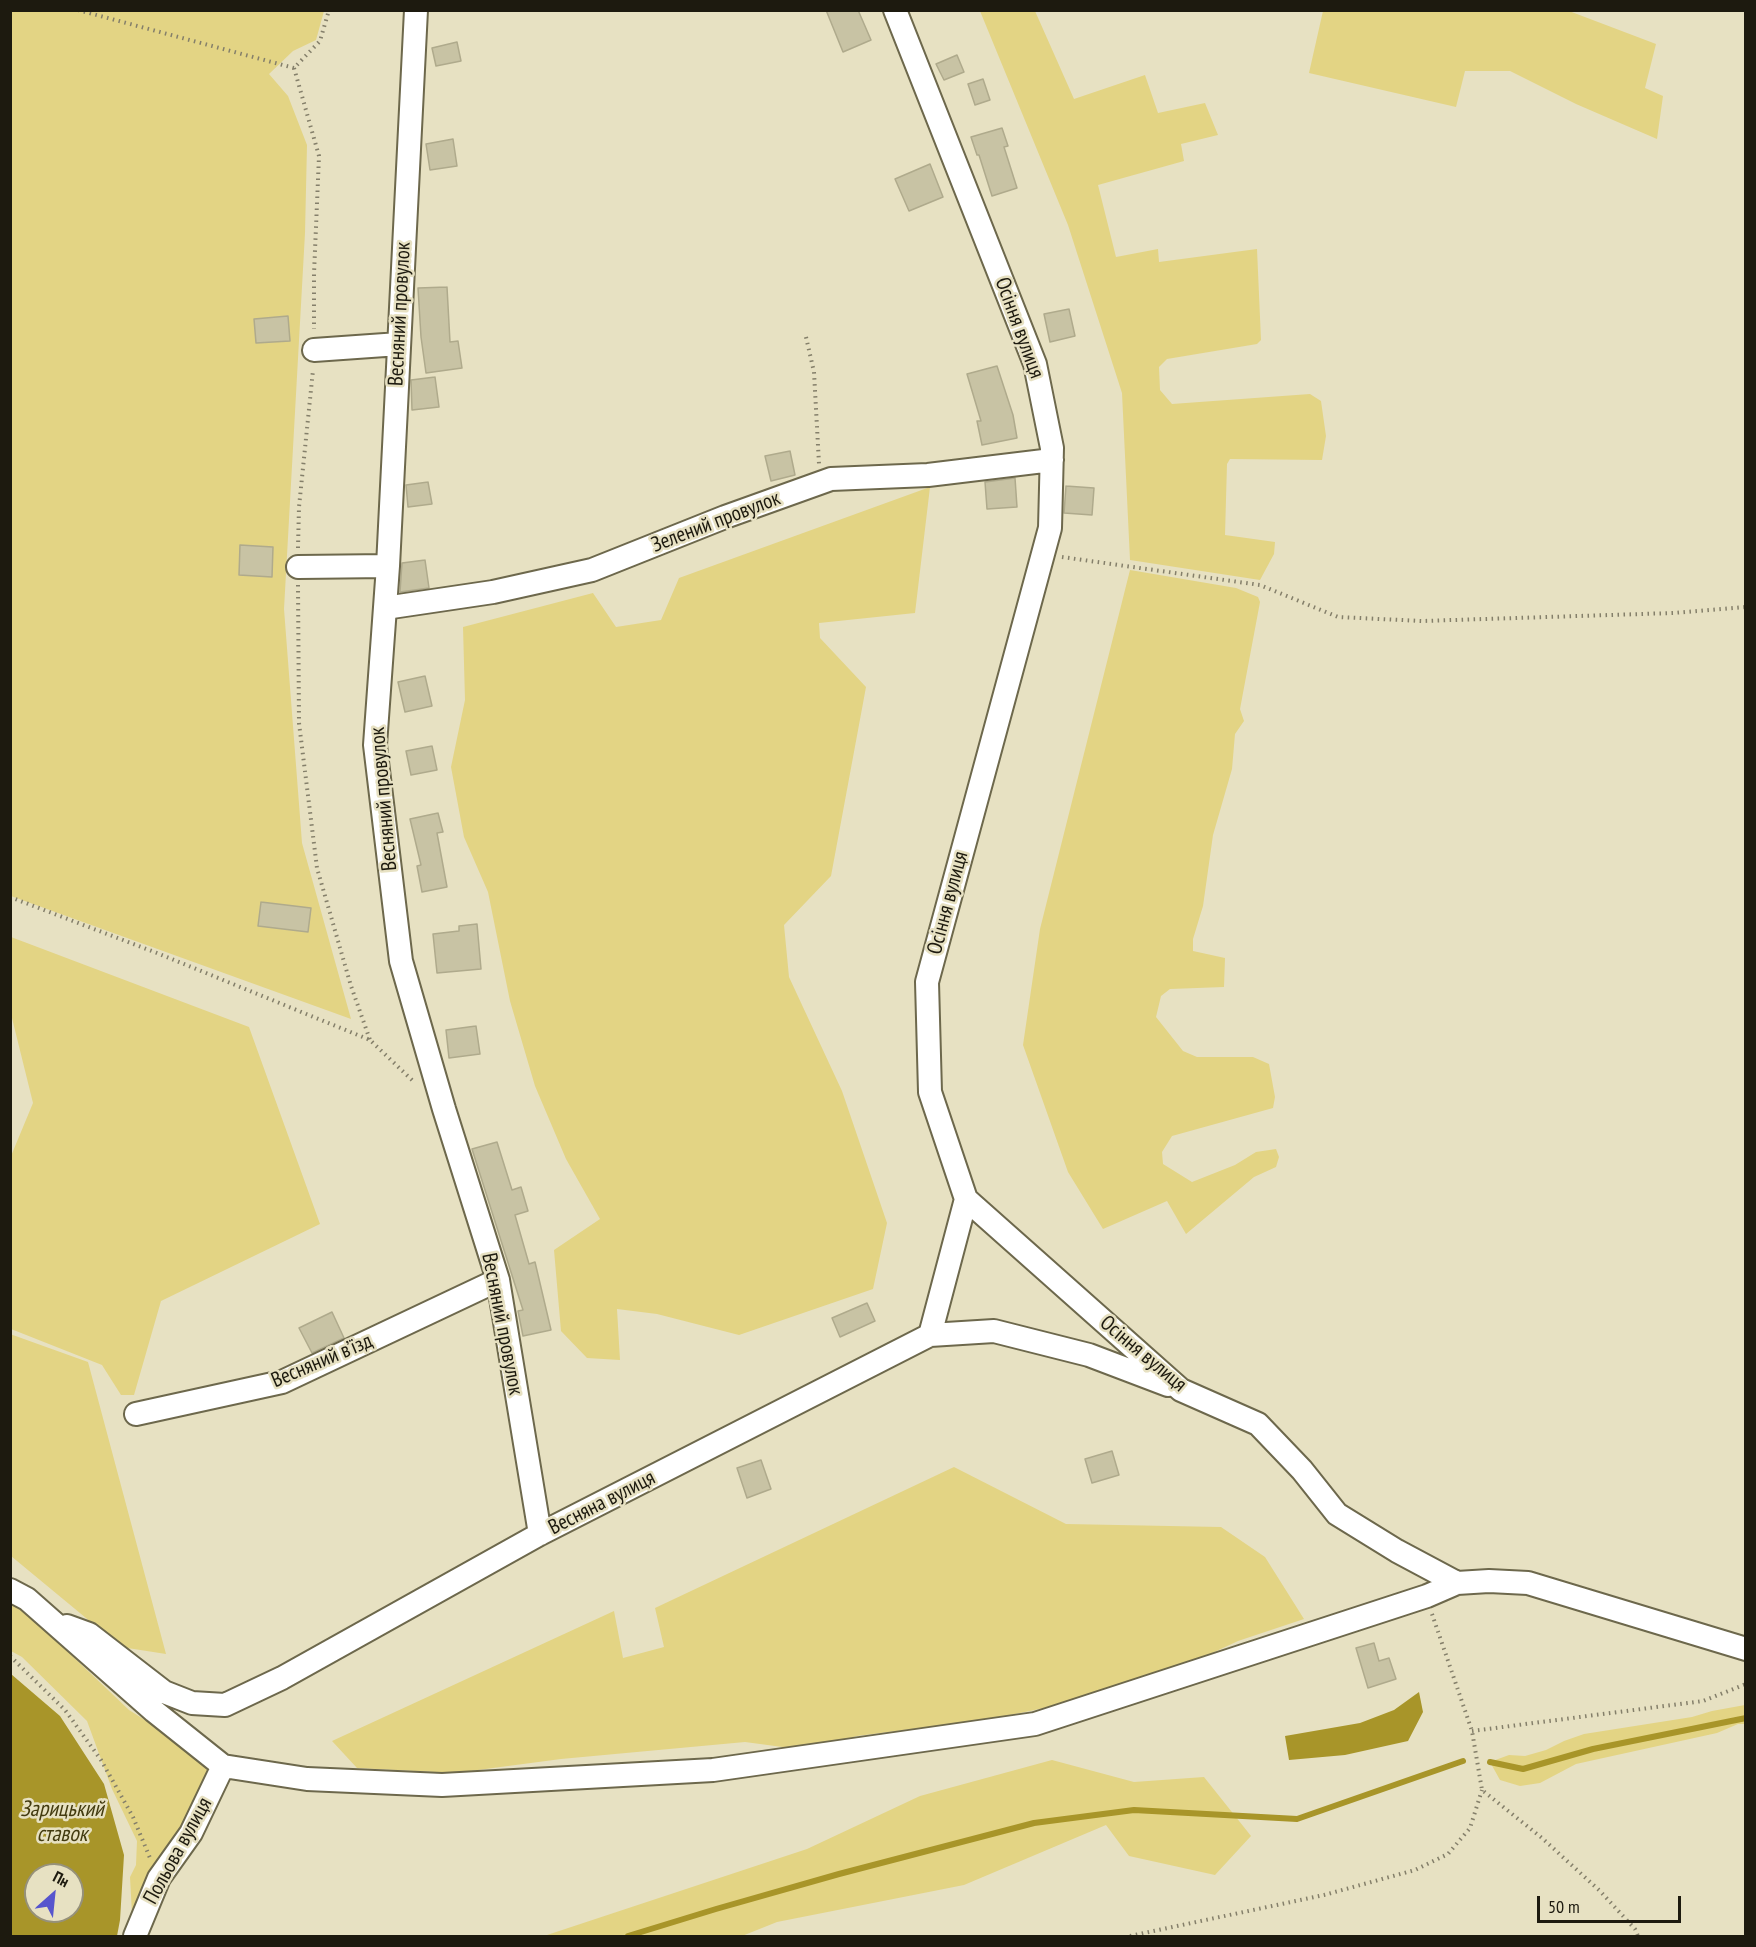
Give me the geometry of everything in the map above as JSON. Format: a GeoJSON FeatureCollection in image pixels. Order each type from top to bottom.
{"type":"FeatureCollection","features":[{"type":"Feature","properties":{"kind":"street","name":"Весняний провулок"},"geometry":{"type":"LineString","coordinates":[[416,10],[388,566],[375,745],[401,961],[498,1281],[540,1534]]}},
{"type":"Feature","properties":{"kind":"street","name":"Осіння вулиця"},"geometry":{"type":"LineString","coordinates":[[895,10],[1035,364],[1052,448],[1050,528],[927,982],[930,1092],[966,1199],[1181,1390],[1258,1424],[1302,1470],[1337,1514],[1397,1551],[1457,1583]]}},
{"type":"Feature","properties":{"kind":"street"},"geometry":{"type":"LineString","coordinates":[[314,350],[399,344]]}},
{"type":"Feature","properties":{"kind":"street","name":"Зелений провулок"},"geometry":{"type":"LineString","coordinates":[[385,608],[493,592],[592,570],[725,517],[831,479],[928,475],[1052,460]]}},
{"type":"Feature","properties":{"kind":"street"},"geometry":{"type":"LineString","coordinates":[[298,567],[388,566]]}},
{"type":"Feature","properties":{"kind":"street"},"geometry":{"type":"LineString","coordinates":[[930,1335],[966,1199]]}},
{"type":"Feature","properties":{"kind":"street","name":"Весняний в’їзд"},"geometry":{"type":"LineString","coordinates":[[136,1414],[282,1382],[498,1281]]}},
{"type":"Feature","properties":{"kind":"street","name":"Весняна вулиця"},"geometry":{"type":"LineString","coordinates":[[48,1619],[88,1634],[164,1692],[192,1703],[225,1705],[282,1678],[540,1534],[930,1335],[994,1331],[1089,1355],[1181,1390]]}},
{"type":"Feature","properties":{"kind":"street"},"geometry":{"type":"LineString","coordinates":[[10,1590],[27,1599],[154,1712],[223,1766],[307,1779],[442,1785],[713,1770],[1035,1724],[1427,1596],[1457,1583],[1489,1581],[1528,1583],[1746,1649]]}},
{"type":"Feature","properties":{"kind":"street","name":"Польова вулиця"},"geometry":{"type":"LineString","coordinates":[[135,1936],[159,1878],[191,1833],[223,1766]]}},
{"type":"Feature","properties":{"kind":"path"},"geometry":{"type":"LineString","coordinates":[[78,10],[294,68],[320,40],[328,10]]}},
{"type":"Feature","properties":{"kind":"path"},"geometry":{"type":"LineString","coordinates":[[806,337],[814,372],[820,483]]}},
{"type":"Feature","properties":{"kind":"path"},"geometry":{"type":"LineString","coordinates":[[1043,554],[1260,585],[1338,617],[1422,621],[1673,613],[1746,607]]}},
{"type":"Feature","properties":{"kind":"path"},"geometry":{"type":"LineString","coordinates":[[10,897],[157,953],[370,1040],[419,1086]]}},
{"type":"Feature","properties":{"kind":"path"},"geometry":{"type":"LineString","coordinates":[[1130,1936],[1324,1895],[1415,1870],[1448,1854],[1470,1828],[1482,1790],[1472,1731],[1427,1596]]}},
{"type":"Feature","properties":{"kind":"path"},"geometry":{"type":"LineString","coordinates":[[10,1656],[65,1710],[101,1760],[133,1817],[159,1878]]}},
{"type":"Feature","properties":{"kind":"path"},"geometry":{"type":"LineString","coordinates":[[1472,1731],[1703,1701],[1746,1684]]}},
{"type":"Feature","properties":{"kind":"path"},"geometry":{"type":"LineString","coordinates":[[1482,1790],[1542,1838],[1600,1891],[1635,1929],[1638,1936]]}},
{"type":"Feature","properties":{"kind":"shaded area"},"geometry":{"type":"Polygon","coordinates":[[[10,11],[324,11],[316,40],[293,51],[269,74],[288,96],[307,145],[305,233],[284,609],[302,843],[351,1019],[11,896],[10,11]]]}},
{"type":"Feature","properties":{"kind":"shaded area"},"geometry":{"type":"Polygon","coordinates":[[[980,11],[1035,11],[1074,99],[1145,75],[1158,113],[1205,103],[1218,135],[1181,144],[1184,161],[1098,185],[1116,257],[1158,249],[1159,262],[1257,249],[1261,340],[1257,344],[1167,359],[1159,367],[1160,390],[1172,404],[1310,394],[1321,401],[1326,436],[1322,460],[1230,459],[1227,464],[1225,535],[1275,542],[1274,554],[1260,580],[1130,560],[1122,393],[1068,225],[980,11]]]}},
{"type":"Feature","properties":{"kind":"shaded area"},"geometry":{"type":"Polygon","coordinates":[[[1323,11],[1569,11],[1656,44],[1645,88],[1663,96],[1657,139],[1576,104],[1510,71],[1465,71],[1456,107],[1309,73],[1323,11]]]}},
{"type":"Feature","properties":{"kind":"shaded area"},"geometry":{"type":"Polygon","coordinates":[[[930,487],[915,613],[819,623],[820,638],[866,687],[831,876],[784,925],[789,977],[842,1091],[887,1223],[873,1289],[739,1335],[657,1314],[617,1309],[620,1360],[587,1358],[561,1331],[554,1250],[600,1219],[566,1159],[535,1086],[510,1001],[488,892],[464,837],[451,767],[465,700],[463,627],[593,593],[616,627],[661,620],[679,578],[930,487]]]}},
{"type":"Feature","properties":{"kind":"shaded area"},"geometry":{"type":"Polygon","coordinates":[[[1130,570],[1236,588],[1258,597],[1260,602],[1240,709],[1244,721],[1235,734],[1232,769],[1213,835],[1203,906],[1193,939],[1193,951],[1225,958],[1224,987],[1170,989],[1161,996],[1156,1017],[1183,1051],[1197,1057],[1253,1057],[1269,1064],[1275,1097],[1273,1108],[1172,1136],[1162,1152],[1163,1164],[1192,1182],[1235,1165],[1256,1152],[1276,1149],[1279,1157],[1276,1167],[1254,1177],[1186,1234],[1167,1201],[1103,1229],[1068,1172],[1023,1045],[1040,929],[1130,570]]]}},
{"type":"Feature","properties":{"kind":"shaded area"},"geometry":{"type":"Polygon","coordinates":[[[11,937],[249,1027],[320,1224],[161,1301],[134,1395],[121,1395],[102,1365],[11,1329],[11,1156],[33,1103],[11,1014],[11,937]]]}},
{"type":"Feature","properties":{"kind":"shaded area"},"geometry":{"type":"Polygon","coordinates":[[[10,1334],[88,1362],[166,1654],[121,1647],[11,1556],[10,1334]]]}},
{"type":"Feature","properties":{"kind":"shaded area"},"geometry":{"type":"Polygon","coordinates":[[[954,1467],[1066,1524],[1221,1527],[1265,1557],[1304,1619],[1238,1641],[1180,1668],[1078,1701],[991,1719],[857,1736],[805,1750],[745,1742],[561,1759],[455,1773],[357,1768],[332,1741],[614,1611],[623,1658],[664,1647],[655,1608],[954,1467]]]}},
{"type":"Feature","properties":{"kind":"shaded area"},"geometry":{"type":"Polygon","coordinates":[[[10,1603],[25,1611],[129,1710],[164,1732],[205,1764],[207,1770],[178,1840],[142,1893],[132,1914],[130,1877],[136,1865],[137,1841],[112,1789],[87,1721],[22,1657],[11,1651],[10,1603]]]}},
{"type":"Feature","properties":{"kind":"shaded area"},"geometry":{"type":"Polygon","coordinates":[[[1745,1705],[1745,1724],[1738,1724],[1717,1733],[1576,1764],[1540,1783],[1520,1786],[1500,1780],[1490,1762],[1509,1755],[1525,1756],[1546,1750],[1584,1734],[1692,1717],[1745,1705]]]}},
{"type":"Feature","properties":{"kind":"shaded area"},"geometry":{"type":"Polygon","coordinates":[[[1052,1760],[1134,1782],[1204,1777],[1251,1836],[1215,1875],[1129,1856],[1106,1825],[964,1885],[777,1922],[742,1936],[544,1936],[807,1849],[920,1796],[1052,1760]]]}},
{"type":"Feature","properties":{"kind":"water","name":"Зарицький ставок"},"geometry":{"type":"Polygon","coordinates":[[[11,1674],[60,1716],[104,1784],[124,1855],[117,1936],[11,1936],[11,1674]]]}},
{"type":"Feature","properties":{"kind":"water"},"geometry":{"type":"Polygon","coordinates":[[[1419,1692],[1423,1712],[1408,1741],[1345,1755],[1289,1760],[1285,1736],[1360,1723],[1394,1710],[1419,1692]]]}},
{"type":"Feature","properties":{"kind":"building"},"geometry":{"type":"Polygon","coordinates":[[[826,10],[858,10],[871,40],[843,52],[826,10]]]}},
{"type":"Feature","properties":{"kind":"building"},"geometry":{"type":"Polygon","coordinates":[[[457,42],[461,61],[436,66],[432,48],[457,42]]]}},
{"type":"Feature","properties":{"kind":"building"},"geometry":{"type":"Polygon","coordinates":[[[957,55],[964,72],[944,80],[936,64],[957,55]]]}},
{"type":"Feature","properties":{"kind":"building"},"geometry":{"type":"Polygon","coordinates":[[[983,79],[990,100],[975,105],[968,84],[983,79]]]}},
{"type":"Feature","properties":{"kind":"building"},"geometry":{"type":"Polygon","coordinates":[[[1002,128],[1008,146],[1004,147],[1017,188],[992,196],[971,137],[1002,128]]]}},
{"type":"Feature","properties":{"kind":"building"},"geometry":{"type":"Polygon","coordinates":[[[453,139],[457,166],[430,170],[426,144],[453,139]]]}},
{"type":"Feature","properties":{"kind":"building"},"geometry":{"type":"Polygon","coordinates":[[[930,164],[943,197],[909,211],[895,179],[930,164]]]}},
{"type":"Feature","properties":{"kind":"building"},"geometry":{"type":"Polygon","coordinates":[[[447,287],[450,342],[458,341],[462,368],[426,373],[418,288],[447,287]]]}},
{"type":"Feature","properties":{"kind":"building"},"geometry":{"type":"Polygon","coordinates":[[[1069,309],[1075,336],[1050,342],[1044,314],[1069,309]]]}},
{"type":"Feature","properties":{"kind":"building"},"geometry":{"type":"Polygon","coordinates":[[[288,316],[290,341],[256,343],[254,319],[288,316]]]}},
{"type":"Feature","properties":{"kind":"building"},"geometry":{"type":"Polygon","coordinates":[[[997,366],[1013,415],[1017,438],[982,445],[977,421],[981,421],[967,374],[997,366]]]}},
{"type":"Feature","properties":{"kind":"building"},"geometry":{"type":"Polygon","coordinates":[[[435,377],[439,407],[412,410],[411,380],[435,377]]]}},
{"type":"Feature","properties":{"kind":"building"},"geometry":{"type":"Polygon","coordinates":[[[790,451],[795,475],[771,481],[765,456],[790,451]]]}},
{"type":"Feature","properties":{"kind":"building"},"geometry":{"type":"Polygon","coordinates":[[[1015,478],[1017,507],[987,509],[985,482],[1015,478]]]}},
{"type":"Feature","properties":{"kind":"building"},"geometry":{"type":"Polygon","coordinates":[[[428,482],[432,504],[408,507],[406,485],[428,482]]]}},
{"type":"Feature","properties":{"kind":"building"},"geometry":{"type":"Polygon","coordinates":[[[1066,486],[1094,488],[1092,515],[1064,513],[1066,486]]]}},
{"type":"Feature","properties":{"kind":"building"},"geometry":{"type":"Polygon","coordinates":[[[240,545],[273,547],[272,577],[239,575],[240,545]]]}},
{"type":"Feature","properties":{"kind":"building"},"geometry":{"type":"Polygon","coordinates":[[[425,560],[429,588],[400,592],[402,563],[425,560]]]}},
{"type":"Feature","properties":{"kind":"building"},"geometry":{"type":"Polygon","coordinates":[[[425,676],[432,706],[405,712],[398,682],[425,676]]]}},
{"type":"Feature","properties":{"kind":"building"},"geometry":{"type":"Polygon","coordinates":[[[432,746],[437,770],[411,775],[406,751],[432,746]]]}},
{"type":"Feature","properties":{"kind":"building"},"geometry":{"type":"Polygon","coordinates":[[[438,813],[443,832],[437,833],[447,887],[422,892],[417,866],[421,865],[410,819],[438,813]]]}},
{"type":"Feature","properties":{"kind":"building"},"geometry":{"type":"Polygon","coordinates":[[[261,902],[311,908],[308,932],[258,926],[261,902]]]}},
{"type":"Feature","properties":{"kind":"building"},"geometry":{"type":"Polygon","coordinates":[[[477,924],[481,969],[437,973],[433,934],[459,931],[459,926],[477,924]]]}},
{"type":"Feature","properties":{"kind":"building"},"geometry":{"type":"Polygon","coordinates":[[[476,1026],[480,1054],[449,1058],[446,1030],[476,1026]]]}},
{"type":"Feature","properties":{"kind":"building"},"geometry":{"type":"Polygon","coordinates":[[[497,1142],[512,1190],[521,1187],[528,1211],[515,1215],[529,1264],[535,1262],[551,1330],[523,1336],[518,1311],[523,1310],[472,1149],[497,1142]]]}},
{"type":"Feature","properties":{"kind":"building"},"geometry":{"type":"Polygon","coordinates":[[[867,1303],[875,1321],[840,1337],[832,1318],[867,1303]]]}},
{"type":"Feature","properties":{"kind":"building"},"geometry":{"type":"Polygon","coordinates":[[[332,1312],[344,1338],[312,1353],[299,1328],[332,1312]]]}},
{"type":"Feature","properties":{"kind":"building"},"geometry":{"type":"Polygon","coordinates":[[[1112,1451],[1119,1475],[1092,1483],[1085,1459],[1112,1451]]]}},
{"type":"Feature","properties":{"kind":"building"},"geometry":{"type":"Polygon","coordinates":[[[761,1460],[771,1489],[747,1498],[737,1468],[761,1460]]]}},
{"type":"Feature","properties":{"kind":"building"},"geometry":{"type":"Polygon","coordinates":[[[1374,1643],[1379,1661],[1389,1658],[1396,1679],[1368,1688],[1356,1648],[1374,1643]]]}},
{"type":"Feature","properties":{"kind":"waterway"},"geometry":{"type":"LineString","coordinates":[[1490,1762],[1523,1769],[1593,1749],[1746,1718]]}},
{"type":"Feature","properties":{"kind":"waterway"},"geometry":{"type":"LineString","coordinates":[[628,1936],[839,1874],[1034,1823],[1134,1810],[1297,1819],[1463,1761]]}}]}
